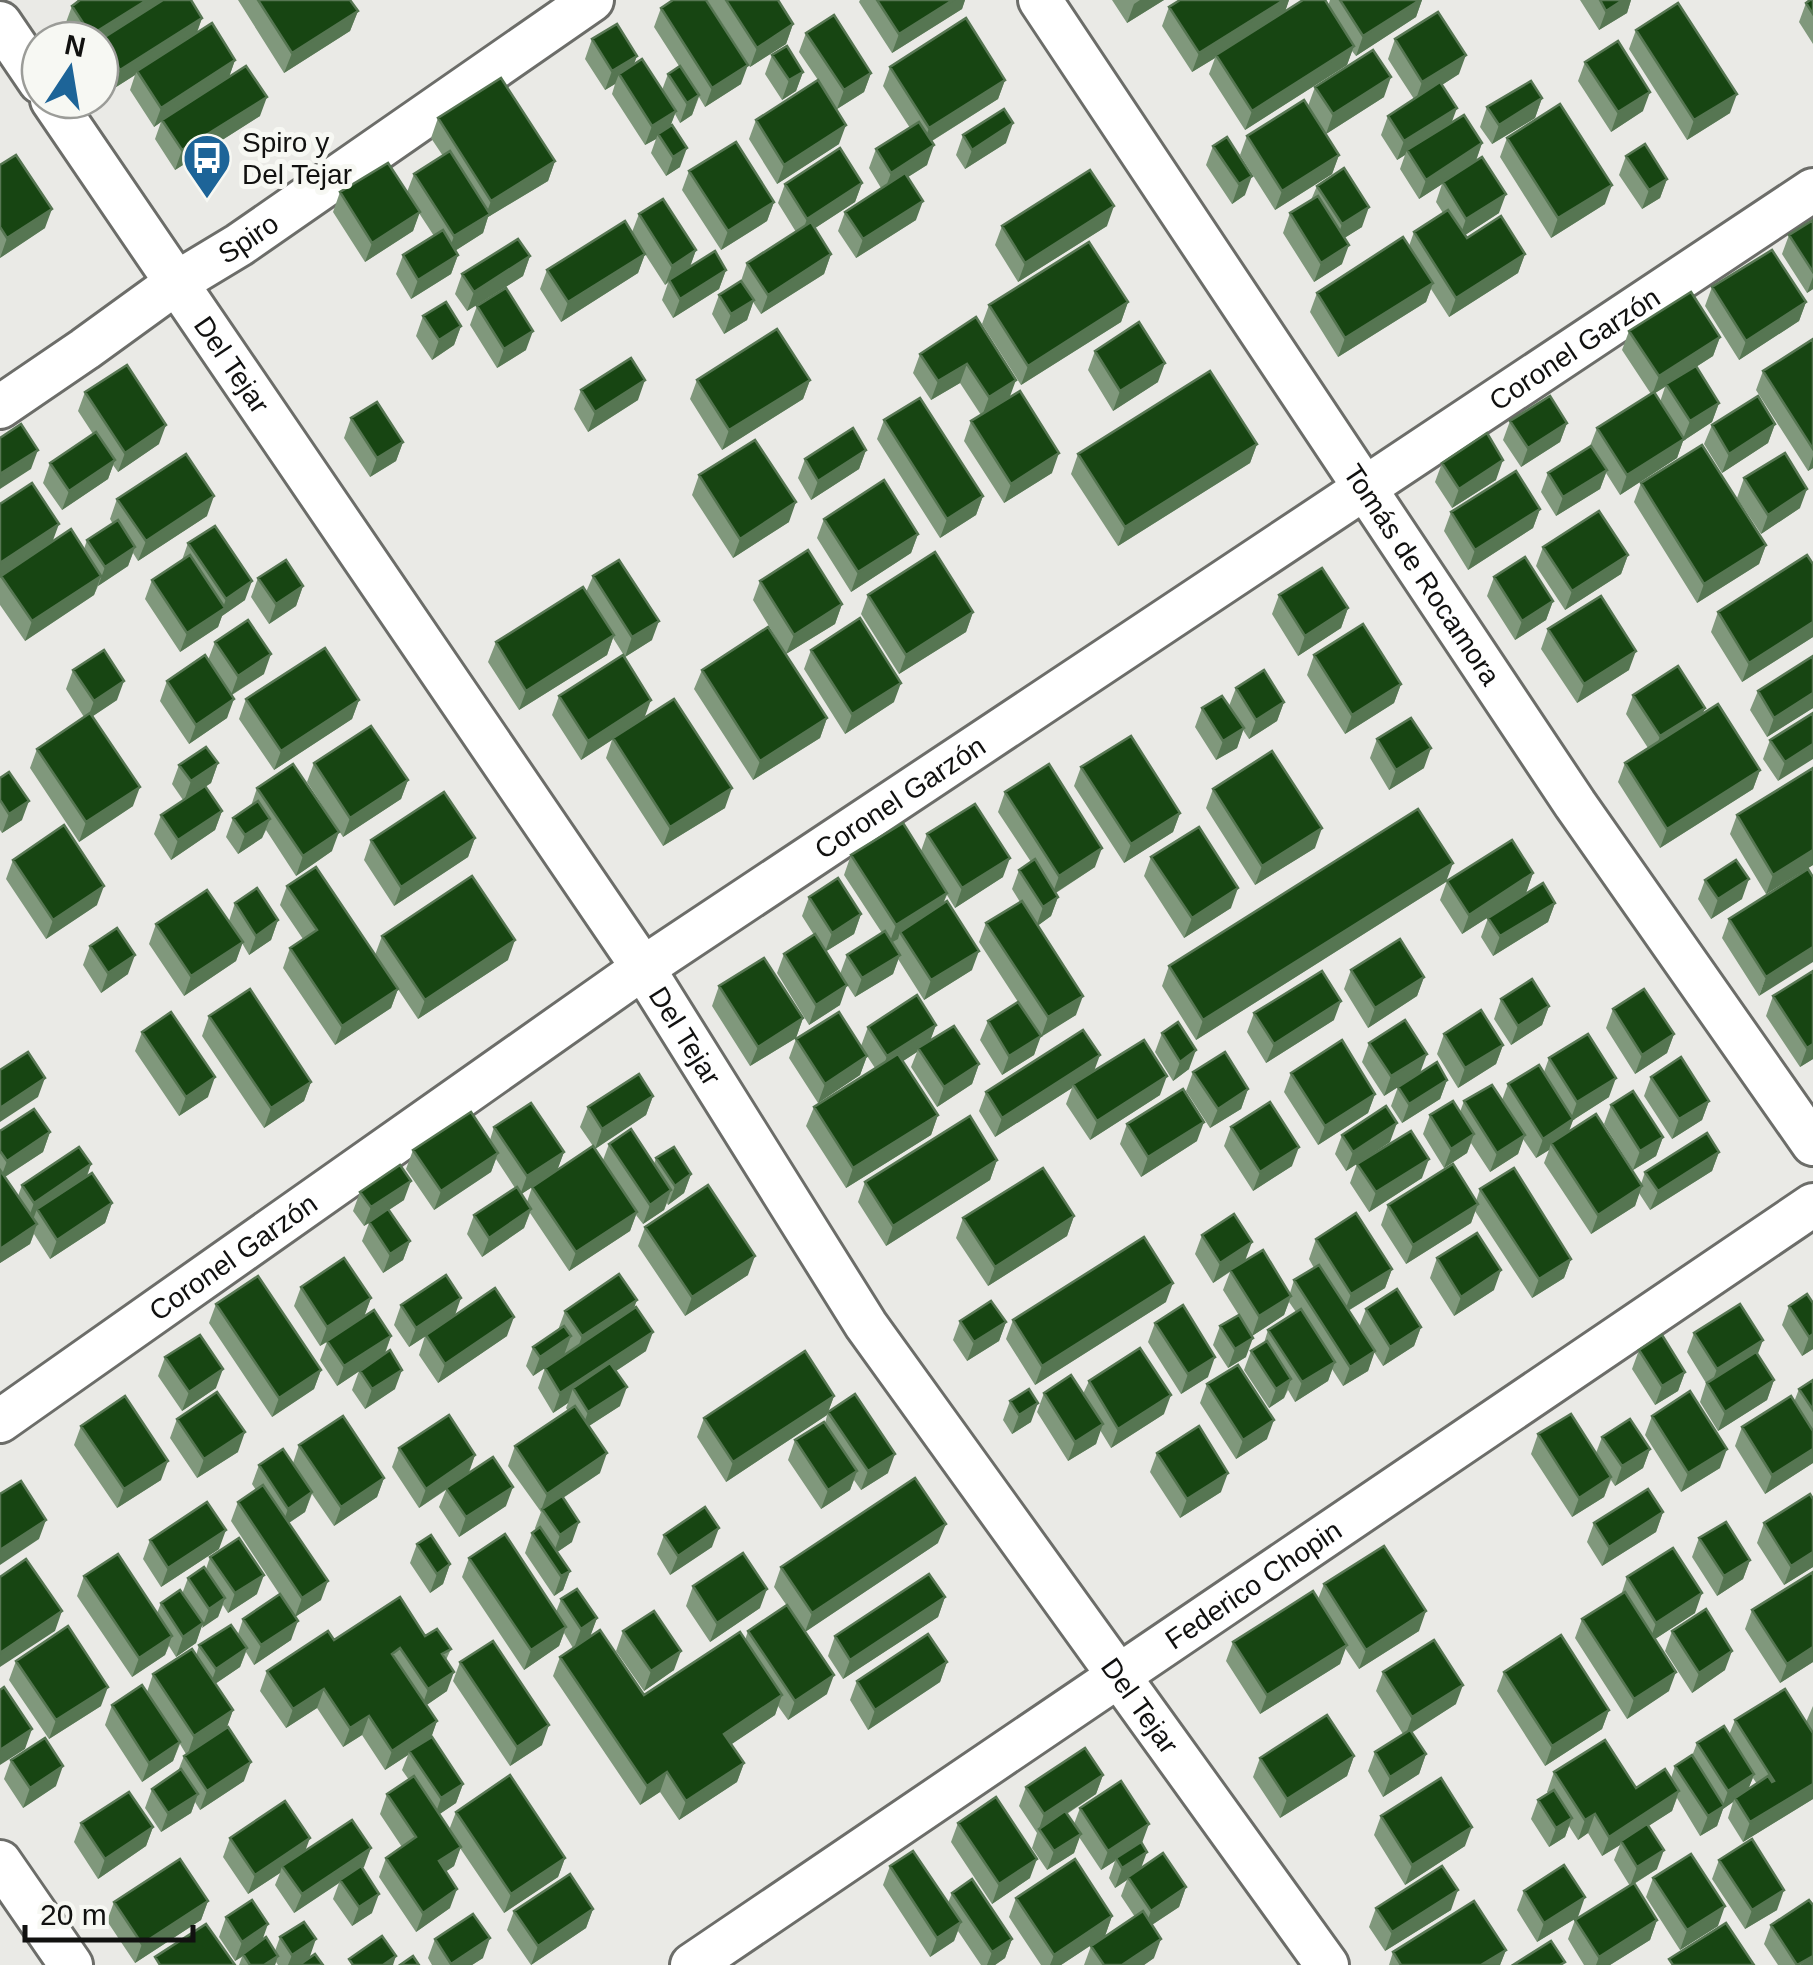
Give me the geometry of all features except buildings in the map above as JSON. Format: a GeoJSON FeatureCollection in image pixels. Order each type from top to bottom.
{"type":"FeatureCollection","features":[{"type":"Feature","properties":{"kind":"street","name":"Spiro"},"geometry":{"type":"LineString","coordinates":[[0,407],[592,0]]}},
{"type":"Feature","properties":{"kind":"street","name":"Tomás de Rocamora"},"geometry":{"type":"LineString","coordinates":[[1040,0],[1575,804],[1813,1144]]}},
{"type":"Feature","properties":{"kind":"street"},"geometry":{"type":"LineString","coordinates":[[0,23],[20,52]]}},
{"type":"Feature","properties":{"kind":"street","name":"Del Tejar"},"geometry":{"type":"LineString","coordinates":[[65,120],[643,968],[866,1325],[1328,1965]]}},
{"type":"Feature","properties":{"kind":"street","name":"Coronel Garzón"},"geometry":{"type":"LineString","coordinates":[[0,1421],[643,968],[1813,190]]}},
{"type":"Feature","properties":{"kind":"street","name":"Federico Chopin"},"geometry":{"type":"LineString","coordinates":[[692,1965],[1813,1205]]}},
{"type":"Feature","properties":{"kind":"street"},"geometry":{"type":"LineString","coordinates":[[0,1862],[71,1965]]}},
{"type":"Feature","properties":{"kind":"place","name":"Spiro y Del Tejar"},"geometry":{"type":"Point","coordinates":[207,200]}}]}
